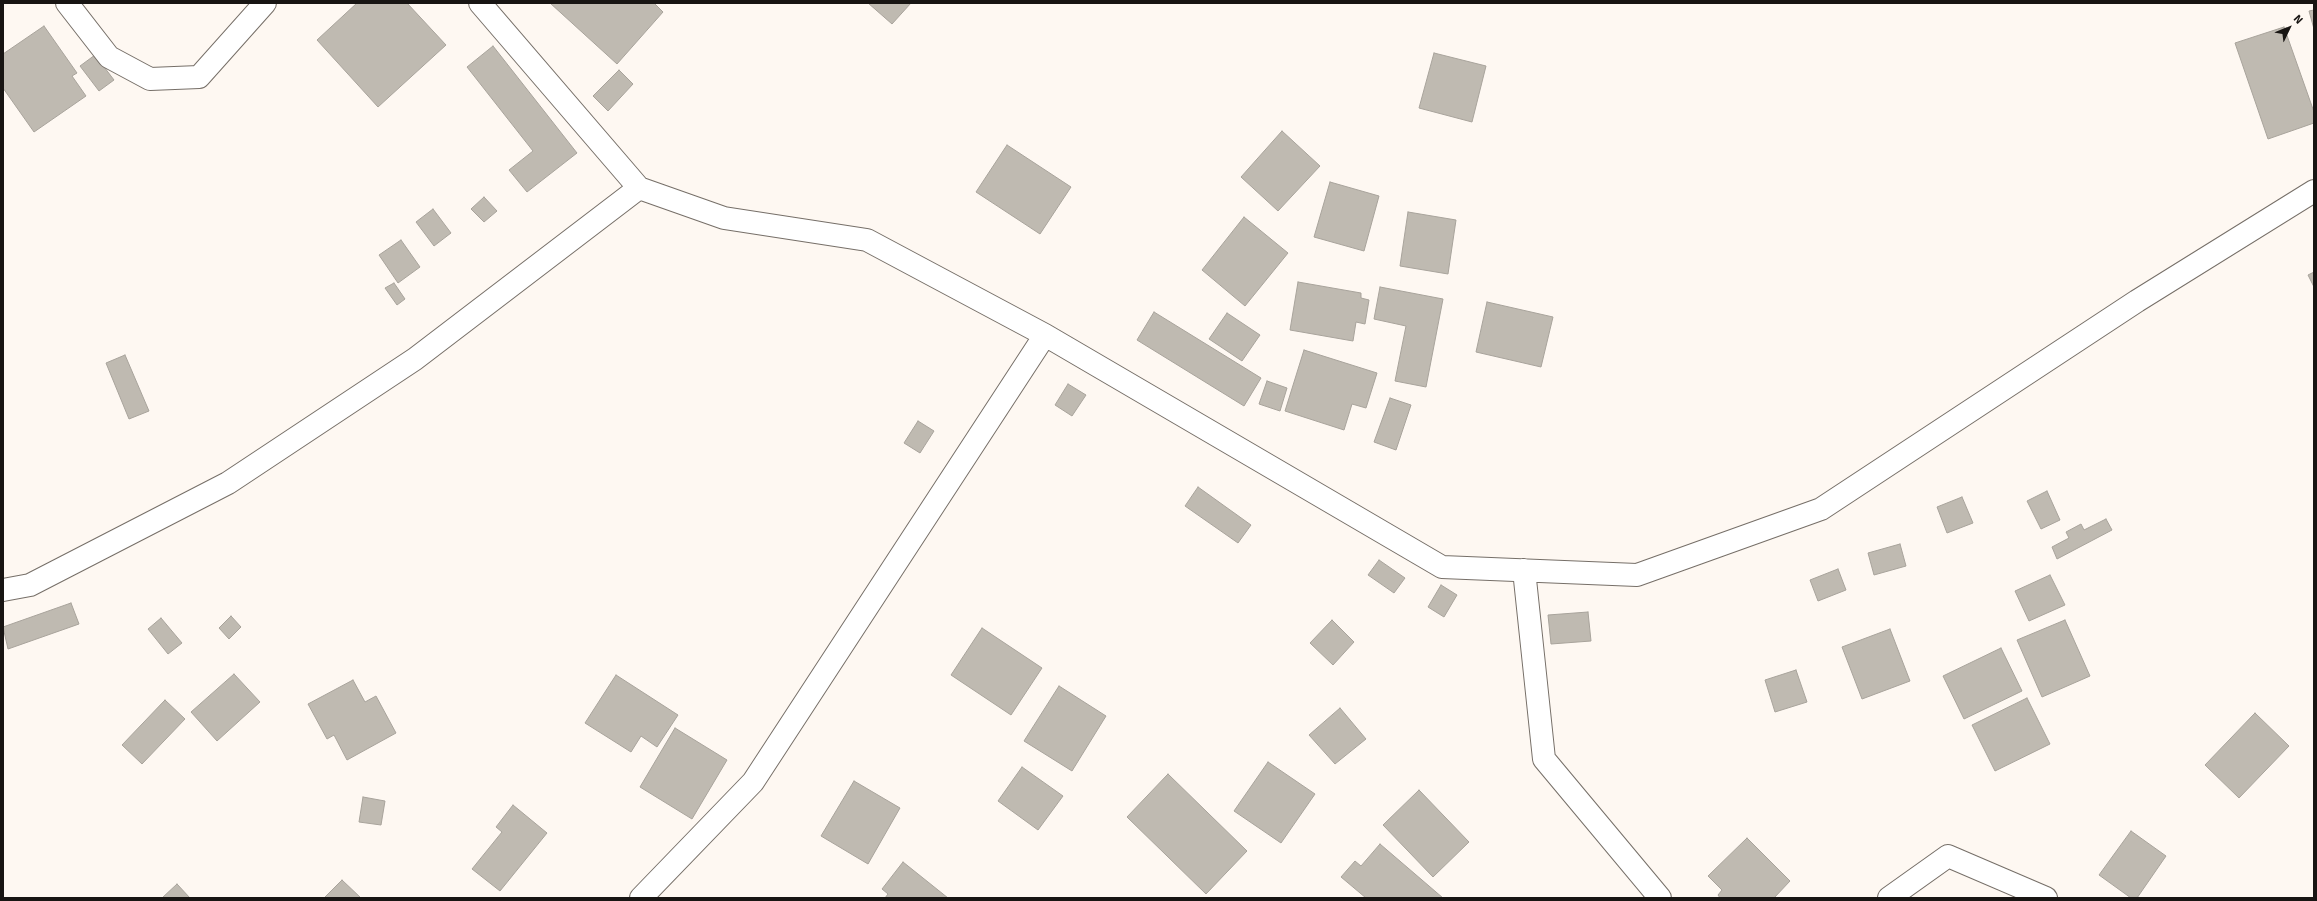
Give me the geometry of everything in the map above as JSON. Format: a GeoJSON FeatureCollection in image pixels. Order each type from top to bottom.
{"type":"FeatureCollection","features":[{"type":"Feature","properties":{"kind":"street"},"geometry":{"type":"LineString","coordinates":[[67,3],[109,57],[150,79],[199,77],[265,3]]}},
{"type":"Feature","properties":{"kind":"street"},"geometry":{"type":"LineString","coordinates":[[480,3],[638,188],[724,218],[867,240],[1046,335],[1442,567],[1637,575],[1821,509],[2137,301],[2314,191]]}},
{"type":"Feature","properties":{"kind":"street"},"geometry":{"type":"LineString","coordinates":[[3,590],[30,585],[228,483],[415,358],[638,188]]}},
{"type":"Feature","properties":{"kind":"street"},"geometry":{"type":"LineString","coordinates":[[641,898],[753,782],[1046,335]]}},
{"type":"Feature","properties":{"kind":"street"},"geometry":{"type":"LineString","coordinates":[[1524,570],[1544,759],[1660,898]]}},
{"type":"Feature","properties":{"kind":"street"},"geometry":{"type":"LineString","coordinates":[[1889,898],[1948,856],[2046,898]]}},
{"type":"Feature","properties":{"kind":"building"},"geometry":{"type":"Polygon","coordinates":[[[357,3],[407,3],[446,45],[378,107],[317,40],[357,3]]]}},
{"type":"Feature","properties":{"kind":"building"},"geometry":{"type":"Polygon","coordinates":[[[550,3],[654,3],[663,12],[617,64],[550,3]]]}},
{"type":"Feature","properties":{"kind":"building"},"geometry":{"type":"Polygon","coordinates":[[[868,3],[911,3],[892,24],[868,3]]]}},
{"type":"Feature","properties":{"kind":"building"},"geometry":{"type":"Polygon","coordinates":[[[2314,10],[2314,29],[2309,11],[2314,10]]]}},
{"type":"Feature","properties":{"kind":"building"},"geometry":{"type":"Polygon","coordinates":[[[44,26],[77,73],[72,76],[86,96],[34,132],[3,88],[3,54],[44,26]]]}},
{"type":"Feature","properties":{"kind":"building"},"geometry":{"type":"Polygon","coordinates":[[[2284,27],[2314,112],[2314,123],[2268,139],[2235,43],[2284,27]]]}},
{"type":"Feature","properties":{"kind":"building"},"geometry":{"type":"Polygon","coordinates":[[[493,46],[577,153],[527,192],[509,170],[533,151],[467,67],[493,46]]]}},
{"type":"Feature","properties":{"kind":"building"},"geometry":{"type":"Polygon","coordinates":[[[1434,53],[1486,66],[1472,122],[1419,108],[1434,53]]]}},
{"type":"Feature","properties":{"kind":"building"},"geometry":{"type":"Polygon","coordinates":[[[95,55],[114,80],[99,91],[80,66],[95,55]]]}},
{"type":"Feature","properties":{"kind":"building"},"geometry":{"type":"Polygon","coordinates":[[[619,70],[633,84],[608,111],[593,96],[619,70]]]}},
{"type":"Feature","properties":{"kind":"building"},"geometry":{"type":"Polygon","coordinates":[[[1282,131],[1320,166],[1278,211],[1241,177],[1282,131]]]}},
{"type":"Feature","properties":{"kind":"building"},"geometry":{"type":"Polygon","coordinates":[[[1007,145],[1071,187],[1040,234],[976,192],[1007,145]]]}},
{"type":"Feature","properties":{"kind":"building"},"geometry":{"type":"Polygon","coordinates":[[[1330,182],[1379,196],[1364,251],[1314,237],[1330,182]]]}},
{"type":"Feature","properties":{"kind":"building"},"geometry":{"type":"Polygon","coordinates":[[[484,197],[497,211],[484,222],[471,209],[484,197]]]}},
{"type":"Feature","properties":{"kind":"building"},"geometry":{"type":"Polygon","coordinates":[[[433,209],[451,233],[434,246],[416,222],[433,209]]]}},
{"type":"Feature","properties":{"kind":"building"},"geometry":{"type":"Polygon","coordinates":[[[1408,212],[1456,220],[1448,274],[1400,266],[1408,212]]]}},
{"type":"Feature","properties":{"kind":"building"},"geometry":{"type":"Polygon","coordinates":[[[1244,217],[1288,253],[1245,306],[1202,270],[1244,217]]]}},
{"type":"Feature","properties":{"kind":"building"},"geometry":{"type":"Polygon","coordinates":[[[401,240],[420,267],[398,283],[379,255],[401,240]]]}},
{"type":"Feature","properties":{"kind":"building"},"geometry":{"type":"Polygon","coordinates":[[[2314,272],[2314,287],[2308,275],[2314,272]]]}},
{"type":"Feature","properties":{"kind":"building"},"geometry":{"type":"Polygon","coordinates":[[[1298,282],[1361,293],[1361,298],[1369,300],[1365,324],[1356,322],[1353,341],[1290,330],[1298,282]]]}},
{"type":"Feature","properties":{"kind":"building"},"geometry":{"type":"Polygon","coordinates":[[[394,283],[405,299],[397,305],[385,288],[394,283]]]}},
{"type":"Feature","properties":{"kind":"building"},"geometry":{"type":"Polygon","coordinates":[[[1380,287],[1443,299],[1426,387],[1395,381],[1406,326],[1374,319],[1380,287]]]}},
{"type":"Feature","properties":{"kind":"building"},"geometry":{"type":"Polygon","coordinates":[[[1487,302],[1553,317],[1541,367],[1476,352],[1487,302]]]}},
{"type":"Feature","properties":{"kind":"building"},"geometry":{"type":"Polygon","coordinates":[[[1154,312],[1261,378],[1244,406],[1137,340],[1154,312]]]}},
{"type":"Feature","properties":{"kind":"building"},"geometry":{"type":"Polygon","coordinates":[[[1227,313],[1260,335],[1242,361],[1209,339],[1227,313]]]}},
{"type":"Feature","properties":{"kind":"building"},"geometry":{"type":"Polygon","coordinates":[[[1304,350],[1377,373],[1366,408],[1352,404],[1344,430],[1285,411],[1304,350]]]}},
{"type":"Feature","properties":{"kind":"building"},"geometry":{"type":"Polygon","coordinates":[[[125,355],[149,411],[129,419],[106,363],[125,355]]]}},
{"type":"Feature","properties":{"kind":"building"},"geometry":{"type":"Polygon","coordinates":[[[1267,381],[1287,388],[1280,411],[1259,404],[1267,381]]]}},
{"type":"Feature","properties":{"kind":"building"},"geometry":{"type":"Polygon","coordinates":[[[1068,384],[1086,395],[1072,416],[1055,405],[1068,384]]]}},
{"type":"Feature","properties":{"kind":"building"},"geometry":{"type":"Polygon","coordinates":[[[1390,398],[1411,405],[1396,450],[1374,442],[1390,398]]]}},
{"type":"Feature","properties":{"kind":"building"},"geometry":{"type":"Polygon","coordinates":[[[918,421],[934,431],[920,453],[904,443],[918,421]]]}},
{"type":"Feature","properties":{"kind":"building"},"geometry":{"type":"Polygon","coordinates":[[[1198,487],[1251,525],[1238,543],[1185,506],[1198,487]]]}},
{"type":"Feature","properties":{"kind":"building"},"geometry":{"type":"Polygon","coordinates":[[[2047,491],[2060,520],[2041,529],[2027,501],[2047,491]]]}},
{"type":"Feature","properties":{"kind":"building"},"geometry":{"type":"Polygon","coordinates":[[[1962,497],[1973,523],[1947,533],[1937,507],[1962,497]]]}},
{"type":"Feature","properties":{"kind":"building"},"geometry":{"type":"Polygon","coordinates":[[[2106,519],[2112,530],[2057,559],[2052,547],[2069,538],[2066,532],[2081,524],[2084,530],[2106,519]]]}},
{"type":"Feature","properties":{"kind":"building"},"geometry":{"type":"Polygon","coordinates":[[[1900,544],[1906,566],[1874,575],[1868,553],[1900,544]]]}},
{"type":"Feature","properties":{"kind":"building"},"geometry":{"type":"Polygon","coordinates":[[[1379,560],[1405,578],[1394,593],[1368,575],[1379,560]]]}},
{"type":"Feature","properties":{"kind":"building"},"geometry":{"type":"Polygon","coordinates":[[[1838,569],[1846,590],[1818,601],[1810,580],[1838,569]]]}},
{"type":"Feature","properties":{"kind":"building"},"geometry":{"type":"Polygon","coordinates":[[[2050,575],[2065,605],[2029,621],[2015,591],[2050,575]]]}},
{"type":"Feature","properties":{"kind":"building"},"geometry":{"type":"Polygon","coordinates":[[[1441,585],[1457,595],[1444,617],[1428,607],[1441,585]]]}},
{"type":"Feature","properties":{"kind":"building"},"geometry":{"type":"Polygon","coordinates":[[[71,603],[79,624],[8,649],[3,627],[71,603]]]}},
{"type":"Feature","properties":{"kind":"building"},"geometry":{"type":"Polygon","coordinates":[[[1588,612],[1591,641],[1551,644],[1548,615],[1588,612]]]}},
{"type":"Feature","properties":{"kind":"building"},"geometry":{"type":"Polygon","coordinates":[[[231,616],[241,627],[229,639],[219,628],[231,616]]]}},
{"type":"Feature","properties":{"kind":"building"},"geometry":{"type":"Polygon","coordinates":[[[161,618],[182,643],[168,654],[148,629],[161,618]]]}},
{"type":"Feature","properties":{"kind":"building"},"geometry":{"type":"Polygon","coordinates":[[[1332,620],[1354,642],[1333,665],[1310,643],[1332,620]]]}},
{"type":"Feature","properties":{"kind":"building"},"geometry":{"type":"Polygon","coordinates":[[[2065,620],[2090,676],[2042,697],[2017,640],[2065,620]]]}},
{"type":"Feature","properties":{"kind":"building"},"geometry":{"type":"Polygon","coordinates":[[[982,628],[1042,668],[1011,715],[951,675],[982,628]]]}},
{"type":"Feature","properties":{"kind":"building"},"geometry":{"type":"Polygon","coordinates":[[[1890,629],[1910,681],[1862,699],[1842,647],[1890,629]]]}},
{"type":"Feature","properties":{"kind":"building"},"geometry":{"type":"Polygon","coordinates":[[[2001,648],[2022,691],[1964,719],[1943,676],[2001,648]]]}},
{"type":"Feature","properties":{"kind":"building"},"geometry":{"type":"Polygon","coordinates":[[[1796,670],[1807,702],[1775,712],[1765,680],[1796,670]]]}},
{"type":"Feature","properties":{"kind":"building"},"geometry":{"type":"Polygon","coordinates":[[[234,674],[260,702],[217,741],[191,712],[234,674]]]}},
{"type":"Feature","properties":{"kind":"building"},"geometry":{"type":"Polygon","coordinates":[[[616,675],[678,715],[657,747],[641,736],[631,752],[585,723],[616,675]]]}},
{"type":"Feature","properties":{"kind":"building"},"geometry":{"type":"Polygon","coordinates":[[[353,680],[365,702],[376,696],[396,733],[347,760],[334,735],[327,739],[308,704],[353,680]]]}},
{"type":"Feature","properties":{"kind":"building"},"geometry":{"type":"Polygon","coordinates":[[[1059,686],[1106,716],[1072,771],[1024,741],[1059,686]]]}},
{"type":"Feature","properties":{"kind":"building"},"geometry":{"type":"Polygon","coordinates":[[[2027,698],[2050,744],[1995,771],[1972,725],[2027,698]]]}},
{"type":"Feature","properties":{"kind":"building"},"geometry":{"type":"Polygon","coordinates":[[[165,700],[185,719],[142,764],[122,745],[165,700]]]}},
{"type":"Feature","properties":{"kind":"building"},"geometry":{"type":"Polygon","coordinates":[[[1340,708],[1366,739],[1335,764],[1309,735],[1340,708]]]}},
{"type":"Feature","properties":{"kind":"building"},"geometry":{"type":"Polygon","coordinates":[[[2255,713],[2289,746],[2239,798],[2205,765],[2255,713]]]}},
{"type":"Feature","properties":{"kind":"building"},"geometry":{"type":"Polygon","coordinates":[[[675,728],[727,760],[692,819],[640,787],[675,728]]]}},
{"type":"Feature","properties":{"kind":"building"},"geometry":{"type":"Polygon","coordinates":[[[1268,762],[1315,794],[1281,843],[1234,811],[1268,762]]]}},
{"type":"Feature","properties":{"kind":"building"},"geometry":{"type":"Polygon","coordinates":[[[1022,767],[1063,796],[1038,830],[998,801],[1022,767]]]}},
{"type":"Feature","properties":{"kind":"building"},"geometry":{"type":"Polygon","coordinates":[[[1168,774],[1247,851],[1206,894],[1127,817],[1168,774]]]}},
{"type":"Feature","properties":{"kind":"building"},"geometry":{"type":"Polygon","coordinates":[[[854,781],[900,808],[868,864],[821,836],[854,781]]]}},
{"type":"Feature","properties":{"kind":"building"},"geometry":{"type":"Polygon","coordinates":[[[1419,790],[1469,842],[1433,877],[1383,825],[1419,790]]]}},
{"type":"Feature","properties":{"kind":"building"},"geometry":{"type":"Polygon","coordinates":[[[363,797],[385,801],[381,825],[359,822],[363,797]]]}},
{"type":"Feature","properties":{"kind":"building"},"geometry":{"type":"Polygon","coordinates":[[[513,805],[547,833],[500,891],[472,869],[502,832],[496,827],[513,805]]]}},
{"type":"Feature","properties":{"kind":"building"},"geometry":{"type":"Polygon","coordinates":[[[2131,831],[2166,856],[2137,898],[2131,898],[2099,875],[2131,831]]]}},
{"type":"Feature","properties":{"kind":"building"},"geometry":{"type":"Polygon","coordinates":[[[1747,838],[1790,881],[1774,898],[1720,898],[1718,895],[1722,890],[1708,876],[1747,838]]]}},
{"type":"Feature","properties":{"kind":"building"},"geometry":{"type":"Polygon","coordinates":[[[1380,844],[1443,898],[1366,898],[1341,877],[1355,861],[1361,866],[1380,844]]]}},
{"type":"Feature","properties":{"kind":"building"},"geometry":{"type":"Polygon","coordinates":[[[903,862],[948,898],[885,898],[888,894],[882,889],[903,862]]]}},
{"type":"Feature","properties":{"kind":"building"},"geometry":{"type":"Polygon","coordinates":[[[342,880],[361,898],[324,898],[342,880]]]}},
{"type":"Feature","properties":{"kind":"building"},"geometry":{"type":"Polygon","coordinates":[[[177,884],[190,898],[162,898],[177,884]]]}}]}
